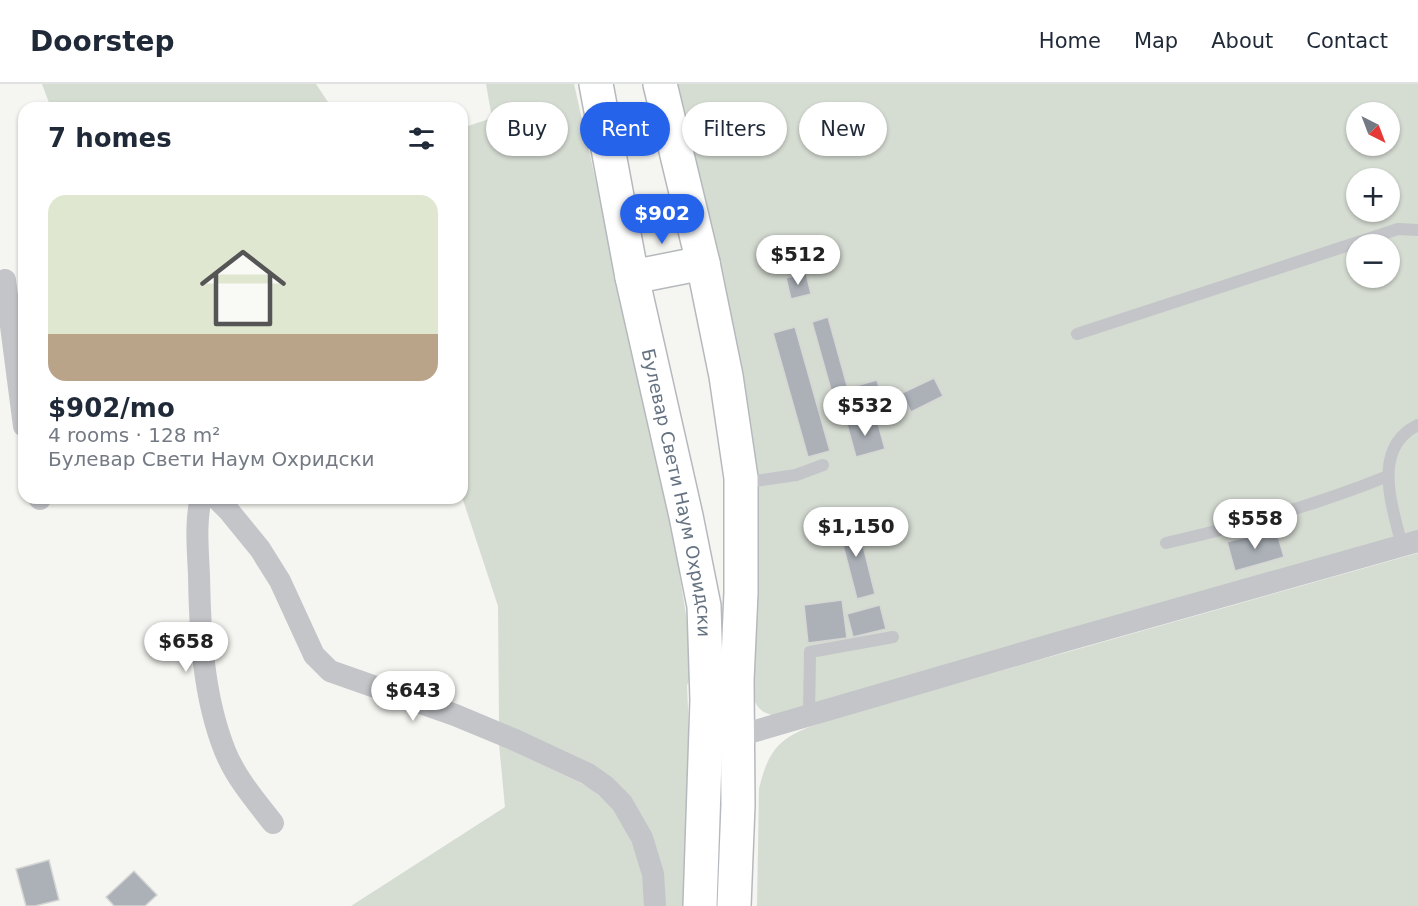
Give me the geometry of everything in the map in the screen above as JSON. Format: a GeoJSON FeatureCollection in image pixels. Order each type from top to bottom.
{"type":"FeatureCollection","features":[{"type":"Feature","properties":{"kind":"main road","name":"Булевар Свети Наум Охридски"},"geometry":{"type":"LineString","coordinates":[[596,84],[632,277],[684,505],[704,606],[707,700],[700,906]]}},
{"type":"Feature","properties":{"kind":"main road","name":"Булевар Свети Наум Охридски"},"geometry":{"type":"LineString","coordinates":[[660,84],[703,262],[726,376],[741,483],[741,593],[737,680],[734,906]]}},
{"type":"Feature","properties":{"kind":"main road"},"geometry":{"type":"LineString","coordinates":[[632,277],[703,262]]}},
{"type":"Feature","properties":{"kind":"street"},"geometry":{"type":"LineString","coordinates":[[10,278],[18,363]]}},
{"type":"Feature","properties":{"kind":"street"},"geometry":{"type":"LineString","coordinates":[[200,504],[198,530],[200,625],[216,726],[237,774],[253,799],[273,823]]}},
{"type":"Feature","properties":{"kind":"street"},"geometry":{"type":"LineString","coordinates":[[222,504],[265,556],[280,581],[314,655],[330,671],[455,715],[515,740],[588,774],[604,786],[622,803],[642,838],[653,874],[655,906]]}},
{"type":"Feature","properties":{"kind":"street"},"geometry":{"type":"LineString","coordinates":[[738,736],[1053,644],[1410,544]]}},
{"type":"Feature","properties":{"kind":"lane"},"geometry":{"type":"LineString","coordinates":[[1077,334],[1398,229],[1418,230]]}},
{"type":"Feature","properties":{"kind":"lane"},"geometry":{"type":"LineString","coordinates":[[1410,544],[1389,490],[1388,476],[1390,459],[1397,442],[1418,425]]}},
{"type":"Feature","properties":{"kind":"lane"},"geometry":{"type":"LineString","coordinates":[[741,483],[796,474],[823,465]]}},
{"type":"Feature","properties":{"kind":"lane"},"geometry":{"type":"LineString","coordinates":[[1167,543],[1236,528],[1269,518],[1388,476]]}},
{"type":"Feature","properties":{"kind":"lane"},"geometry":{"type":"LineString","coordinates":[[810,716],[810,652],[893,637]]}},
{"type":"Feature","properties":{"kind":"shaded area"},"geometry":{"type":"Polygon","coordinates":[[[42,84],[316,84],[328,102],[49,102],[42,84]]]}},
{"type":"Feature","properties":{"kind":"shaded area"},"geometry":{"type":"Polygon","coordinates":[[[486,84],[574,84],[580,111],[580,156],[590,156],[667,497],[694,664],[687,686],[692,801],[684,906],[664,906],[645,823],[499,726],[498,606],[464,504],[468,504],[468,126],[486,120],[486,156],[568,156],[568,102],[489,102],[486,84]]]}},
{"type":"Feature","properties":{"kind":"shaded area"},"geometry":{"type":"Polygon","coordinates":[[[673,84],[1418,84],[1418,531],[776,716],[759,708],[753,697],[756,574],[755,452],[712,243],[691,156],[787,156],[787,102],[682,102],[682,121],[673,84]]]}},
{"type":"Feature","properties":{"kind":"shaded area"},"geometry":{"type":"Polygon","coordinates":[[[1418,553],[1418,906],[757,906],[759,789],[764,771],[777,747],[795,733],[837,717],[1418,553]]]}},
{"type":"Feature","properties":{"kind":"shaded area"},"geometry":{"type":"Polygon","coordinates":[[[499,744],[589,787],[615,810],[639,856],[647,906],[351,906],[505,807],[499,744]]]}},
{"type":"Feature","properties":{"kind":"building"},"geometry":{"type":"Polygon","coordinates":[[[806,273],[811,294],[791,299],[786,278],[806,273]]]}},
{"type":"Feature","properties":{"kind":"building"},"geometry":{"type":"Polygon","coordinates":[[[828,317],[856,418],[840,422],[812,322],[828,317]]]}},
{"type":"Feature","properties":{"kind":"building"},"geometry":{"type":"Polygon","coordinates":[[[795,327],[830,451],[808,457],[773,333],[795,327]]]}},
{"type":"Feature","properties":{"kind":"building"},"geometry":{"type":"Polygon","coordinates":[[[934,378],[943,396],[911,412],[902,393],[934,378]]]}},
{"type":"Feature","properties":{"kind":"building"},"geometry":{"type":"Polygon","coordinates":[[[877,380],[887,417],[858,425],[848,388],[877,380]]]}},
{"type":"Feature","properties":{"kind":"building"},"geometry":{"type":"Polygon","coordinates":[[[856,418],[858,425],[877,420],[885,449],[856,457],[846,421],[856,418]]]}},
{"type":"Feature","properties":{"kind":"building"},"geometry":{"type":"Polygon","coordinates":[[[856,517],[875,594],[857,599],[837,522],[856,517]]]}},
{"type":"Feature","properties":{"kind":"building"},"geometry":{"type":"Polygon","coordinates":[[[1276,529],[1284,557],[1235,571],[1227,542],[1276,529]]]}},
{"type":"Feature","properties":{"kind":"building"},"geometry":{"type":"Polygon","coordinates":[[[842,600],[847,638],[808,643],[804,605],[842,600]]]}},
{"type":"Feature","properties":{"kind":"building"},"geometry":{"type":"Polygon","coordinates":[[[880,605],[886,629],[853,637],[847,614],[880,605]]]}},
{"type":"Feature","properties":{"kind":"building"},"geometry":{"type":"Polygon","coordinates":[[[49,860],[59,900],[26,906],[16,869],[49,860]]]}},
{"type":"Feature","properties":{"kind":"building"},"geometry":{"type":"Polygon","coordinates":[[[134,871],[157,895],[145,906],[114,906],[106,897],[134,871]]]}}]}
